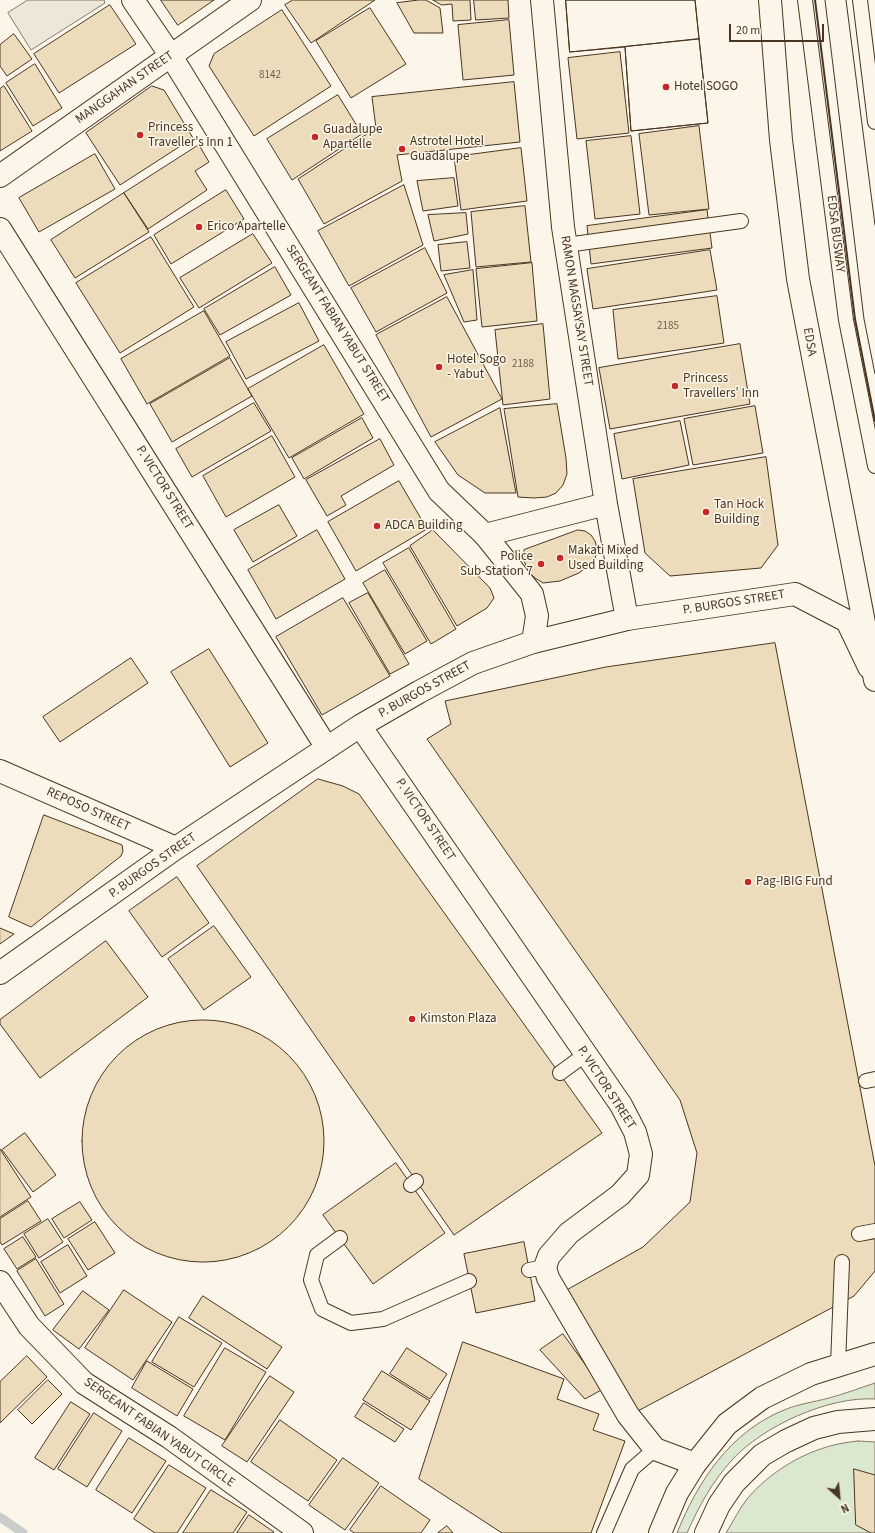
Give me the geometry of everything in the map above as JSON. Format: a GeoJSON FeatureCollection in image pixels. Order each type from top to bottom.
{"type":"FeatureCollection","features":[{"type":"Feature","properties":{"kind":"main road","name":"SERGEANT FABIAN YABUT STREET"},"geometry":{"type":"LineString","coordinates":[[133,0],[171,56],[439,491],[485,535],[532,594],[537,616],[533,642]]}},
{"type":"Feature","properties":{"kind":"main road","name":"MANGGAHAN STREET"},"geometry":{"type":"LineString","coordinates":[[0,176],[250,0]]}},
{"type":"Feature","properties":{"kind":"main road","name":"RAMON MAGSAYSAY STREET"},"geometry":{"type":"LineString","coordinates":[[542,0],[563,227],[606,504],[628,619]]}},
{"type":"Feature","properties":{"kind":"main road","name":"EDSA"},"geometry":{"type":"LineString","coordinates":[[770,0],[781,140],[798,279],[875,680]]}},
{"type":"Feature","properties":{"kind":"main road","name":"P. VICTOR STREET"},"geometry":{"type":"LineString","coordinates":[[0,229],[327,748]]}},
{"type":"Feature","properties":{"kind":"main road"},"geometry":{"type":"LineString","coordinates":[[485,535],[606,504]]}},
{"type":"Feature","properties":{"kind":"main road","name":"P. BURGOS STREET"},"geometry":{"type":"LineString","coordinates":[[0,973],[176,848],[360,726],[473,663],[533,642],[628,619],[795,594],[847,620],[875,680]]}},
{"type":"Feature","properties":{"kind":"main road","name":"P. VICTOR STREET"},"geometry":{"type":"LineString","coordinates":[[360,726],[586,1054],[621,1106],[635,1132],[641,1154],[638,1175],[620,1195],[569,1233],[537,1269],[548,1278],[628,1415],[655,1449]]}},
{"type":"Feature","properties":{"kind":"main road","name":"REPOSO STREET"},"geometry":{"type":"LineString","coordinates":[[0,771],[176,848]]}},
{"type":"Feature","properties":{"kind":"main road","name":"SERGEANT FABIAN YABUT CIRCLE"},"geometry":{"type":"LineString","coordinates":[[0,1282],[30,1326],[84,1382],[170,1437],[302,1533]]}},
{"type":"Feature","properties":{"kind":"main road"},"geometry":{"type":"LineString","coordinates":[[660,1533],[677,1493],[695,1464],[727,1424],[762,1398],[812,1374],[875,1354]]}},
{"type":"Feature","properties":{"kind":"main road"},"geometry":{"type":"LineString","coordinates":[[706,1533],[719,1504],[734,1483],[762,1455],[786,1441],[814,1428],[838,1422],[875,1419]]}},
{"type":"Feature","properties":{"kind":"main road"},"geometry":{"type":"LineString","coordinates":[[655,1449],[695,1464]]}},
{"type":"Feature","properties":{"kind":"lane","name":"EDSA BUSWAY"},"geometry":{"type":"LineString","coordinates":[[805,0],[846,320],[875,466]]}},
{"type":"Feature","properties":{"kind":"lane"},"geometry":{"type":"LineString","coordinates":[[860,0],[875,122]]}},
{"type":"Feature","properties":{"kind":"lane"},"geometry":{"type":"LineString","coordinates":[[566,245],[741,221]]}},
{"type":"Feature","properties":{"kind":"lane"},"geometry":{"type":"LineString","coordinates":[[560,1073],[586,1054]]}},
{"type":"Feature","properties":{"kind":"lane"},"geometry":{"type":"LineString","coordinates":[[859,1234],[875,1232]]}},
{"type":"Feature","properties":{"kind":"lane"},"geometry":{"type":"LineString","coordinates":[[340,1238],[317,1254],[311,1280],[322,1309],[351,1323],[383,1319],[469,1281]]}},
{"type":"Feature","properties":{"kind":"lane"},"geometry":{"type":"LineString","coordinates":[[838,1365],[842,1262]]}},
{"type":"Feature","properties":{"kind":"lane"},"geometry":{"type":"LineString","coordinates":[[604,1533],[632,1469],[655,1449]]}},
{"type":"Feature","properties":{"kind":"green space"},"geometry":{"type":"Polygon","coordinates":[[[875,1383],[875,1399],[857,1399],[838,1402],[818,1408],[779,1425],[745,1447],[725,1468],[712,1486],[696,1513],[687,1533],[677,1533],[685,1514],[706,1477],[718,1460],[747,1431],[765,1419],[789,1408],[835,1396],[875,1383]]]}},
{"type":"Feature","properties":{"kind":"green space"},"geometry":{"type":"Polygon","coordinates":[[[858,1441],[875,1442],[875,1533],[726,1533],[747,1499],[765,1481],[786,1465],[810,1453],[834,1445],[858,1441]]]}},
{"type":"Feature","properties":{"kind":"shaded area"},"geometry":{"type":"Polygon","coordinates":[[[28,0],[104,0],[105,3],[31,50],[8,13],[28,0]]]}},
{"type":"Feature","properties":{"kind":"building"},"geometry":{"type":"Polygon","coordinates":[[[161,0],[214,0],[178,25],[161,0]]]}},
{"type":"Feature","properties":{"kind":"building"},"geometry":{"type":"Polygon","coordinates":[[[293,0],[375,0],[311,43],[285,5],[293,0]]]}},
{"type":"Feature","properties":{"kind":"building"},"geometry":{"type":"Polygon","coordinates":[[[426,0],[440,8],[443,33],[414,33],[397,3],[426,0]]]}},
{"type":"Feature","properties":{"kind":"building"},"geometry":{"type":"Polygon","coordinates":[[[433,0],[470,0],[471,20],[453,21],[452,4],[442,5],[433,0]]]}},
{"type":"Feature","properties":{"kind":"building"},"geometry":{"type":"Polygon","coordinates":[[[474,0],[508,0],[509,18],[476,20],[474,0]]]}},
{"type":"Feature","properties":{"kind":"building"},"geometry":{"type":"Polygon","coordinates":[[[566,0],[695,0],[699,39],[570,52],[566,0]]]}},
{"type":"Feature","properties":{"kind":"building","name":"Hotel SOGO"},"geometry":{"type":"Polygon","coordinates":[[[566,0],[695,0],[708,123],[631,131],[625,47],[570,52],[566,0]]]}},
{"type":"Feature","properties":{"kind":"building"},"geometry":{"type":"Polygon","coordinates":[[[110,5],[136,44],[59,93],[34,54],[110,5]]]}},
{"type":"Feature","properties":{"kind":"building"},"geometry":{"type":"Polygon","coordinates":[[[370,8],[406,64],[351,98],[316,41],[370,8]]]}},
{"type":"Feature","properties":{"kind":"building"},"geometry":{"type":"Polygon","coordinates":[[[282,10],[331,86],[254,136],[209,66],[214,54],[282,10]]]}},
{"type":"Feature","properties":{"kind":"building"},"geometry":{"type":"Polygon","coordinates":[[[509,20],[514,75],[463,80],[458,25],[509,20]]]}},
{"type":"Feature","properties":{"kind":"building"},"geometry":{"type":"Polygon","coordinates":[[[14,34],[32,59],[7,76],[0,66],[0,45],[14,34]]]}},
{"type":"Feature","properties":{"kind":"building"},"geometry":{"type":"Polygon","coordinates":[[[699,39],[708,123],[631,131],[625,47],[699,39]]]}},
{"type":"Feature","properties":{"kind":"building"},"geometry":{"type":"Polygon","coordinates":[[[620,52],[629,133],[577,139],[568,58],[620,52]]]}},
{"type":"Feature","properties":{"kind":"building"},"geometry":{"type":"Polygon","coordinates":[[[35,64],[62,108],[33,126],[6,83],[35,64]]]}},
{"type":"Feature","properties":{"kind":"building","name":"Astrotel Hotel Guadalupe"},"geometry":{"type":"Polygon","coordinates":[[[514,82],[520,142],[397,155],[402,181],[324,224],[298,179],[376,128],[372,97],[514,82]]]}},
{"type":"Feature","properties":{"kind":"building"},"geometry":{"type":"Polygon","coordinates":[[[4,86],[32,131],[0,151],[0,89],[4,86]]]}},
{"type":"Feature","properties":{"kind":"building","name":"Princess Traveller's Inn 1"},"geometry":{"type":"Polygon","coordinates":[[[152,86],[164,90],[193,138],[120,185],[86,133],[152,86]]]}},
{"type":"Feature","properties":{"kind":"building","name":"Guadalupe Apartelle"},"geometry":{"type":"Polygon","coordinates":[[[338,95],[362,134],[292,180],[267,139],[338,95]]]}},
{"type":"Feature","properties":{"kind":"building"},"geometry":{"type":"Polygon","coordinates":[[[699,126],[709,209],[649,215],[639,134],[699,126]]]}},
{"type":"Feature","properties":{"kind":"building"},"geometry":{"type":"Polygon","coordinates":[[[631,136],[640,214],[595,219],[586,141],[631,136]]]}},
{"type":"Feature","properties":{"kind":"building"},"geometry":{"type":"Polygon","coordinates":[[[199,145],[209,162],[195,171],[207,190],[148,229],[124,193],[199,145]]]}},
{"type":"Feature","properties":{"kind":"building"},"geometry":{"type":"Polygon","coordinates":[[[521,148],[527,201],[461,210],[454,157],[521,148]]]}},
{"type":"Feature","properties":{"kind":"building"},"geometry":{"type":"Polygon","coordinates":[[[95,154],[115,189],[39,232],[19,198],[95,154]]]}},
{"type":"Feature","properties":{"kind":"building"},"geometry":{"type":"Polygon","coordinates":[[[454,178],[458,206],[423,211],[417,181],[454,178]]]}},
{"type":"Feature","properties":{"kind":"building"},"geometry":{"type":"Polygon","coordinates":[[[404,185],[423,245],[349,286],[318,231],[404,185]]]}},
{"type":"Feature","properties":{"kind":"building","name":"Erico Apartelle"},"geometry":{"type":"Polygon","coordinates":[[[226,190],[244,219],[171,264],[154,235],[226,190]]]}},
{"type":"Feature","properties":{"kind":"building"},"geometry":{"type":"Polygon","coordinates":[[[124,193],[149,232],[75,278],[51,240],[124,193]]]}},
{"type":"Feature","properties":{"kind":"building"},"geometry":{"type":"Polygon","coordinates":[[[525,206],[531,262],[476,267],[471,212],[525,206]]]}},
{"type":"Feature","properties":{"kind":"building"},"geometry":{"type":"Polygon","coordinates":[[[707,210],[712,248],[591,264],[587,226],[707,210]]]}},
{"type":"Feature","properties":{"kind":"building"},"geometry":{"type":"Polygon","coordinates":[[[466,213],[468,234],[434,241],[428,215],[466,213]]]}},
{"type":"Feature","properties":{"kind":"building"},"geometry":{"type":"Polygon","coordinates":[[[253,234],[272,263],[199,308],[180,278],[253,234]]]}},
{"type":"Feature","properties":{"kind":"building"},"geometry":{"type":"Polygon","coordinates":[[[151,237],[194,307],[120,353],[76,283],[151,237]]]}},
{"type":"Feature","properties":{"kind":"building"},"geometry":{"type":"Polygon","coordinates":[[[467,242],[470,268],[441,271],[438,245],[467,242]]]}},
{"type":"Feature","properties":{"kind":"building"},"geometry":{"type":"Polygon","coordinates":[[[425,248],[447,293],[376,332],[351,288],[425,248]]]}},
{"type":"Feature","properties":{"kind":"building"},"geometry":{"type":"Polygon","coordinates":[[[710,250],[717,290],[593,309],[587,269],[710,250]]]}},
{"type":"Feature","properties":{"kind":"building"},"geometry":{"type":"Polygon","coordinates":[[[532,263],[537,321],[482,327],[476,269],[532,263]]]}},
{"type":"Feature","properties":{"kind":"building"},"geometry":{"type":"Polygon","coordinates":[[[275,267],[291,295],[220,335],[204,309],[275,267]]]}},
{"type":"Feature","properties":{"kind":"building"},"geometry":{"type":"Polygon","coordinates":[[[473,270],[477,320],[464,322],[444,275],[473,270]]]}},
{"type":"Feature","properties":{"kind":"building"},"geometry":{"type":"Polygon","coordinates":[[[717,296],[724,343],[618,359],[613,310],[717,296]]]}},
{"type":"Feature","properties":{"kind":"building","name":"Hotel Sogo - Yabut"},"geometry":{"type":"Polygon","coordinates":[[[447,297],[502,399],[431,437],[376,335],[447,297]]]}},
{"type":"Feature","properties":{"kind":"building"},"geometry":{"type":"Polygon","coordinates":[[[299,303],[319,341],[246,379],[226,342],[299,303]]]}},
{"type":"Feature","properties":{"kind":"building"},"geometry":{"type":"Polygon","coordinates":[[[204,311],[230,356],[147,404],[121,359],[204,311]]]}},
{"type":"Feature","properties":{"kind":"building"},"geometry":{"type":"Polygon","coordinates":[[[543,324],[550,399],[503,405],[495,330],[543,324]]]}},
{"type":"Feature","properties":{"kind":"building","name":"Princess Travellers' Inn"},"geometry":{"type":"Polygon","coordinates":[[[740,344],[750,404],[610,429],[599,368],[740,344]]]}},
{"type":"Feature","properties":{"kind":"building"},"geometry":{"type":"Polygon","coordinates":[[[324,345],[364,414],[289,458],[248,389],[324,345]]]}},
{"type":"Feature","properties":{"kind":"building"},"geometry":{"type":"Polygon","coordinates":[[[230,358],[252,396],[172,442],[150,404],[230,358]]]}},
{"type":"Feature","properties":{"kind":"building"},"geometry":{"type":"Polygon","coordinates":[[[254,403],[271,431],[192,477],[176,449],[254,403]]]}},
{"type":"Feature","properties":{"kind":"building"},"geometry":{"type":"Polygon","coordinates":[[[557,404],[566,458],[567,474],[563,485],[556,493],[547,497],[518,497],[504,409],[557,404]]]}},
{"type":"Feature","properties":{"kind":"building"},"geometry":{"type":"Polygon","coordinates":[[[755,406],[763,453],[693,465],[684,419],[755,406]]]}},
{"type":"Feature","properties":{"kind":"building"},"geometry":{"type":"Polygon","coordinates":[[[500,408],[516,493],[485,493],[458,475],[435,442],[500,408]]]}},
{"type":"Feature","properties":{"kind":"building"},"geometry":{"type":"Polygon","coordinates":[[[362,418],[373,438],[304,479],[292,458],[362,418]]]}},
{"type":"Feature","properties":{"kind":"building"},"geometry":{"type":"Polygon","coordinates":[[[680,421],[689,465],[622,479],[614,434],[680,421]]]}},
{"type":"Feature","properties":{"kind":"building"},"geometry":{"type":"Polygon","coordinates":[[[272,436],[295,477],[226,517],[203,476],[272,436]]]}},
{"type":"Feature","properties":{"kind":"building"},"geometry":{"type":"Polygon","coordinates":[[[380,439],[394,465],[341,496],[346,505],[327,516],[306,480],[380,439]]]}},
{"type":"Feature","properties":{"kind":"building","name":"Tan Hock Building"},"geometry":{"type":"Polygon","coordinates":[[[766,457],[778,545],[761,568],[670,576],[645,553],[633,479],[766,457]]]}},
{"type":"Feature","properties":{"kind":"building","name":"ADCA Building"},"geometry":{"type":"Polygon","coordinates":[[[399,481],[427,529],[356,571],[328,522],[399,481]]]}},
{"type":"Feature","properties":{"kind":"building"},"geometry":{"type":"Polygon","coordinates":[[[279,505],[297,536],[253,562],[234,530],[279,505]]]}},
{"type":"Feature","properties":{"kind":"building"},"geometry":{"type":"Polygon","coordinates":[[[317,530],[345,579],[276,619],[248,570],[317,530]]]}},
{"type":"Feature","properties":{"kind":"building"},"geometry":{"type":"Polygon","coordinates":[[[433,530],[490,588],[494,598],[487,608],[457,626],[410,546],[433,530]]]}},
{"type":"Feature","properties":{"kind":"building","name":"Makati Mixed Used Building"},"geometry":{"type":"Polygon","coordinates":[[[578,530],[585,531],[591,535],[595,541],[597,548],[594,561],[579,573],[560,581],[543,583],[529,572],[524,561],[524,550],[578,530]]]}},
{"type":"Feature","properties":{"kind":"building"},"geometry":{"type":"Polygon","coordinates":[[[409,548],[456,629],[431,644],[383,563],[409,548]]]}},
{"type":"Feature","properties":{"kind":"building"},"geometry":{"type":"Polygon","coordinates":[[[385,570],[427,641],[405,654],[363,583],[385,570]]]}},
{"type":"Feature","properties":{"kind":"building"},"geometry":{"type":"Polygon","coordinates":[[[368,593],[409,664],[390,674],[349,603],[368,593]]]}},
{"type":"Feature","properties":{"kind":"building"},"geometry":{"type":"Polygon","coordinates":[[[343,598],[390,676],[322,715],[276,637],[343,598]]]}},
{"type":"Feature","properties":{"kind":"building"},"geometry":{"type":"Polygon","coordinates":[[[775,643],[875,1166],[875,1271],[854,1296],[634,1413],[563,1292],[643,1247],[690,1202],[697,1153],[680,1100],[427,739],[451,724],[445,701],[606,667],[775,643]]]}},
{"type":"Feature","properties":{"kind":"building"},"geometry":{"type":"Polygon","coordinates":[[[209,649],[268,743],[230,767],[171,672],[209,649]]]}},
{"type":"Feature","properties":{"kind":"building"},"geometry":{"type":"Polygon","coordinates":[[[131,658],[148,683],[60,742],[43,717],[131,658]]]}},
{"type":"Feature","properties":{"kind":"building","name":"Kimston Plaza"},"geometry":{"type":"Polygon","coordinates":[[[318,779],[343,786],[359,794],[602,1133],[454,1235],[197,866],[318,779]]]}},
{"type":"Feature","properties":{"kind":"building"},"geometry":{"type":"Polygon","coordinates":[[[44,815],[122,845],[123,851],[121,856],[31,927],[9,917],[44,815]]]}},
{"type":"Feature","properties":{"kind":"building"},"geometry":{"type":"Polygon","coordinates":[[[177,877],[209,923],[162,957],[129,911],[177,877]]]}},
{"type":"Feature","properties":{"kind":"building"},"geometry":{"type":"Polygon","coordinates":[[[214,926],[251,977],[204,1010],[168,959],[214,926]]]}},
{"type":"Feature","properties":{"kind":"building"},"geometry":{"type":"Polygon","coordinates":[[[0,928],[14,934],[0,944],[0,928]]]}},
{"type":"Feature","properties":{"kind":"building"},"geometry":{"type":"Polygon","coordinates":[[[106,941],[148,997],[40,1078],[0,1024],[0,1020],[106,941]]]}},
{"type":"Feature","properties":{"kind":"building"},"geometry":{"type":"Polygon","coordinates":[[[203,1020],[227,1023],[249,1030],[270,1041],[288,1056],[303,1074],[314,1095],[321,1117],[324,1141],[321,1165],[314,1187],[303,1208],[288,1226],[270,1241],[249,1252],[227,1259],[203,1262],[179,1259],[157,1252],[136,1241],[118,1226],[103,1208],[92,1187],[85,1165],[82,1141],[85,1117],[92,1095],[103,1074],[118,1056],[136,1041],[157,1030],[179,1023],[203,1020]]]}},
{"type":"Feature","properties":{"kind":"building"},"geometry":{"type":"Polygon","coordinates":[[[25,1133],[56,1175],[33,1192],[2,1150],[25,1133]]]}},
{"type":"Feature","properties":{"kind":"building"},"geometry":{"type":"Polygon","coordinates":[[[0,1149],[31,1197],[0,1217],[0,1149]]]}},
{"type":"Feature","properties":{"kind":"building"},"geometry":{"type":"Polygon","coordinates":[[[396,1163],[445,1233],[373,1284],[323,1215],[396,1163]]]}},
{"type":"Feature","properties":{"kind":"building"},"geometry":{"type":"Polygon","coordinates":[[[28,1201],[41,1221],[2,1245],[0,1242],[0,1219],[28,1201]]]}},
{"type":"Feature","properties":{"kind":"building"},"geometry":{"type":"Polygon","coordinates":[[[80,1202],[92,1220],[64,1238],[52,1219],[80,1202]]]}},
{"type":"Feature","properties":{"kind":"building"},"geometry":{"type":"Polygon","coordinates":[[[48,1219],[63,1242],[39,1258],[24,1234],[48,1219]]]}},
{"type":"Feature","properties":{"kind":"building"},"geometry":{"type":"Polygon","coordinates":[[[95,1222],[115,1253],[88,1270],[68,1239],[95,1222]]]}},
{"type":"Feature","properties":{"kind":"building"},"geometry":{"type":"Polygon","coordinates":[[[23,1237],[36,1257],[17,1269],[4,1249],[23,1237]]]}},
{"type":"Feature","properties":{"kind":"building"},"geometry":{"type":"Polygon","coordinates":[[[524,1242],[535,1301],[476,1313],[464,1254],[524,1242]]]}},
{"type":"Feature","properties":{"kind":"building"},"geometry":{"type":"Polygon","coordinates":[[[68,1245],[87,1276],[60,1293],[41,1262],[68,1245]]]}},
{"type":"Feature","properties":{"kind":"building"},"geometry":{"type":"Polygon","coordinates":[[[36,1259],[64,1304],[45,1316],[17,1271],[36,1259]]]}},
{"type":"Feature","properties":{"kind":"building"},"geometry":{"type":"Polygon","coordinates":[[[124,1290],[172,1322],[133,1380],[85,1348],[124,1290]]]}},
{"type":"Feature","properties":{"kind":"building"},"geometry":{"type":"Polygon","coordinates":[[[83,1291],[109,1310],[79,1349],[53,1330],[83,1291]]]}},
{"type":"Feature","properties":{"kind":"building"},"geometry":{"type":"Polygon","coordinates":[[[203,1296],[282,1347],[267,1369],[189,1318],[203,1296]]]}},
{"type":"Feature","properties":{"kind":"building"},"geometry":{"type":"Polygon","coordinates":[[[179,1317],[222,1343],[194,1387],[152,1362],[179,1317]]]}},
{"type":"Feature","properties":{"kind":"building"},"geometry":{"type":"Polygon","coordinates":[[[563,1334],[603,1389],[585,1399],[540,1350],[563,1334]]]}},
{"type":"Feature","properties":{"kind":"building"},"geometry":{"type":"Polygon","coordinates":[[[463,1342],[564,1379],[557,1399],[599,1414],[593,1430],[625,1441],[591,1533],[502,1533],[419,1479],[463,1342]]]}},
{"type":"Feature","properties":{"kind":"building"},"geometry":{"type":"Polygon","coordinates":[[[225,1348],[266,1372],[225,1440],[184,1416],[225,1348]]]}},
{"type":"Feature","properties":{"kind":"building"},"geometry":{"type":"Polygon","coordinates":[[[407,1348],[447,1374],[430,1399],[390,1374],[407,1348]]]}},
{"type":"Feature","properties":{"kind":"building"},"geometry":{"type":"Polygon","coordinates":[[[27,1356],[47,1377],[0,1423],[0,1382],[27,1356]]]}},
{"type":"Feature","properties":{"kind":"building"},"geometry":{"type":"Polygon","coordinates":[[[147,1361],[193,1389],[177,1416],[132,1388],[147,1361]]]}},
{"type":"Feature","properties":{"kind":"building"},"geometry":{"type":"Polygon","coordinates":[[[382,1371],[430,1401],[411,1430],[363,1400],[382,1371]]]}},
{"type":"Feature","properties":{"kind":"building"},"geometry":{"type":"Polygon","coordinates":[[[270,1376],[294,1392],[247,1462],[222,1446],[270,1376]]]}},
{"type":"Feature","properties":{"kind":"building"},"geometry":{"type":"Polygon","coordinates":[[[48,1380],[62,1394],[32,1424],[18,1410],[48,1380]]]}},
{"type":"Feature","properties":{"kind":"building"},"geometry":{"type":"Polygon","coordinates":[[[71,1402],[90,1414],[54,1470],[35,1458],[71,1402]]]}},
{"type":"Feature","properties":{"kind":"building"},"geometry":{"type":"Polygon","coordinates":[[[364,1403],[404,1429],[395,1442],[355,1417],[364,1403]]]}},
{"type":"Feature","properties":{"kind":"building"},"geometry":{"type":"Polygon","coordinates":[[[94,1413],[122,1431],[87,1487],[58,1469],[94,1413]]]}},
{"type":"Feature","properties":{"kind":"building"},"geometry":{"type":"Polygon","coordinates":[[[280,1420],[337,1460],[308,1501],[251,1462],[280,1420]]]}},
{"type":"Feature","properties":{"kind":"building"},"geometry":{"type":"Polygon","coordinates":[[[129,1438],[166,1461],[132,1513],[96,1490],[129,1438]]]}},
{"type":"Feature","properties":{"kind":"building"},"geometry":{"type":"Polygon","coordinates":[[[343,1458],[379,1483],[345,1530],[309,1505],[343,1458]]]}},
{"type":"Feature","properties":{"kind":"building"},"geometry":{"type":"Polygon","coordinates":[[[169,1465],[206,1488],[177,1533],[155,1533],[134,1519],[169,1465]]]}},
{"type":"Feature","properties":{"kind":"building"},"geometry":{"type":"Polygon","coordinates":[[[854,1469],[875,1475],[875,1533],[871,1533],[856,1525],[854,1469]]]}},
{"type":"Feature","properties":{"kind":"building"},"geometry":{"type":"Polygon","coordinates":[[[381,1486],[430,1520],[421,1533],[354,1533],[350,1530],[381,1486]]]}},
{"type":"Feature","properties":{"kind":"building"},"geometry":{"type":"Polygon","coordinates":[[[211,1490],[247,1512],[233,1533],[183,1533],[211,1490]]]}},
{"type":"Feature","properties":{"kind":"building"},"geometry":{"type":"Polygon","coordinates":[[[249,1515],[274,1532],[237,1533],[249,1515]]]}},
{"type":"Feature","properties":{"kind":"building"},"geometry":{"type":"Polygon","coordinates":[[[447,1526],[453,1533],[438,1533],[447,1526]]]}},
{"type":"Feature","properties":{"kind":"waterway"},"geometry":{"type":"LineString","coordinates":[[0,1517],[23,1533]]}},
{"type":"Feature","properties":{"kind":"tram line"},"geometry":{"type":"LineString","coordinates":[[825,0],[864,319],[875,374]]}},
{"type":"Feature","properties":{"kind":"tram line"},"geometry":{"type":"LineString","coordinates":[[846,0],[875,225]]}},
{"type":"Feature","properties":{"kind":"wall"},"geometry":{"type":"LineString","coordinates":[[815,0],[855,319],[875,421]]}},
{"type":"Feature","properties":{"kind":"place","name":"Hotel SOGO"},"geometry":{"type":"Point","coordinates":[666,87]}},
{"type":"Feature","properties":{"kind":"place","name":"Princess Traveller's Inn 1"},"geometry":{"type":"Point","coordinates":[140,135]}},
{"type":"Feature","properties":{"kind":"place","name":"Guadalupe Apartelle"},"geometry":{"type":"Point","coordinates":[315,137]}},
{"type":"Feature","properties":{"kind":"place","name":"Astrotel Hotel Guadalupe"},"geometry":{"type":"Point","coordinates":[402,149]}},
{"type":"Feature","properties":{"kind":"place","name":"Erico Apartelle"},"geometry":{"type":"Point","coordinates":[199,227]}},
{"type":"Feature","properties":{"kind":"place","name":"Hotel Sogo - Yabut"},"geometry":{"type":"Point","coordinates":[439,367]}},
{"type":"Feature","properties":{"kind":"place","name":"Princess Travellers' Inn"},"geometry":{"type":"Point","coordinates":[675,386]}},
{"type":"Feature","properties":{"kind":"place","name":"Tan Hock Building"},"geometry":{"type":"Point","coordinates":[706,512]}},
{"type":"Feature","properties":{"kind":"place","name":"ADCA Building"},"geometry":{"type":"Point","coordinates":[377,526]}},
{"type":"Feature","properties":{"kind":"place","name":"Makati Mixed Used Building"},"geometry":{"type":"Point","coordinates":[560,558]}},
{"type":"Feature","properties":{"kind":"place","name":"Police Sub-Station 7"},"geometry":{"type":"Point","coordinates":[541,564]}},
{"type":"Feature","properties":{"kind":"place","name":"Pag-IBIG Fund"},"geometry":{"type":"Point","coordinates":[748,882]}},
{"type":"Feature","properties":{"kind":"place","name":"Kimston Plaza"},"geometry":{"type":"Point","coordinates":[412,1019]}}]}
